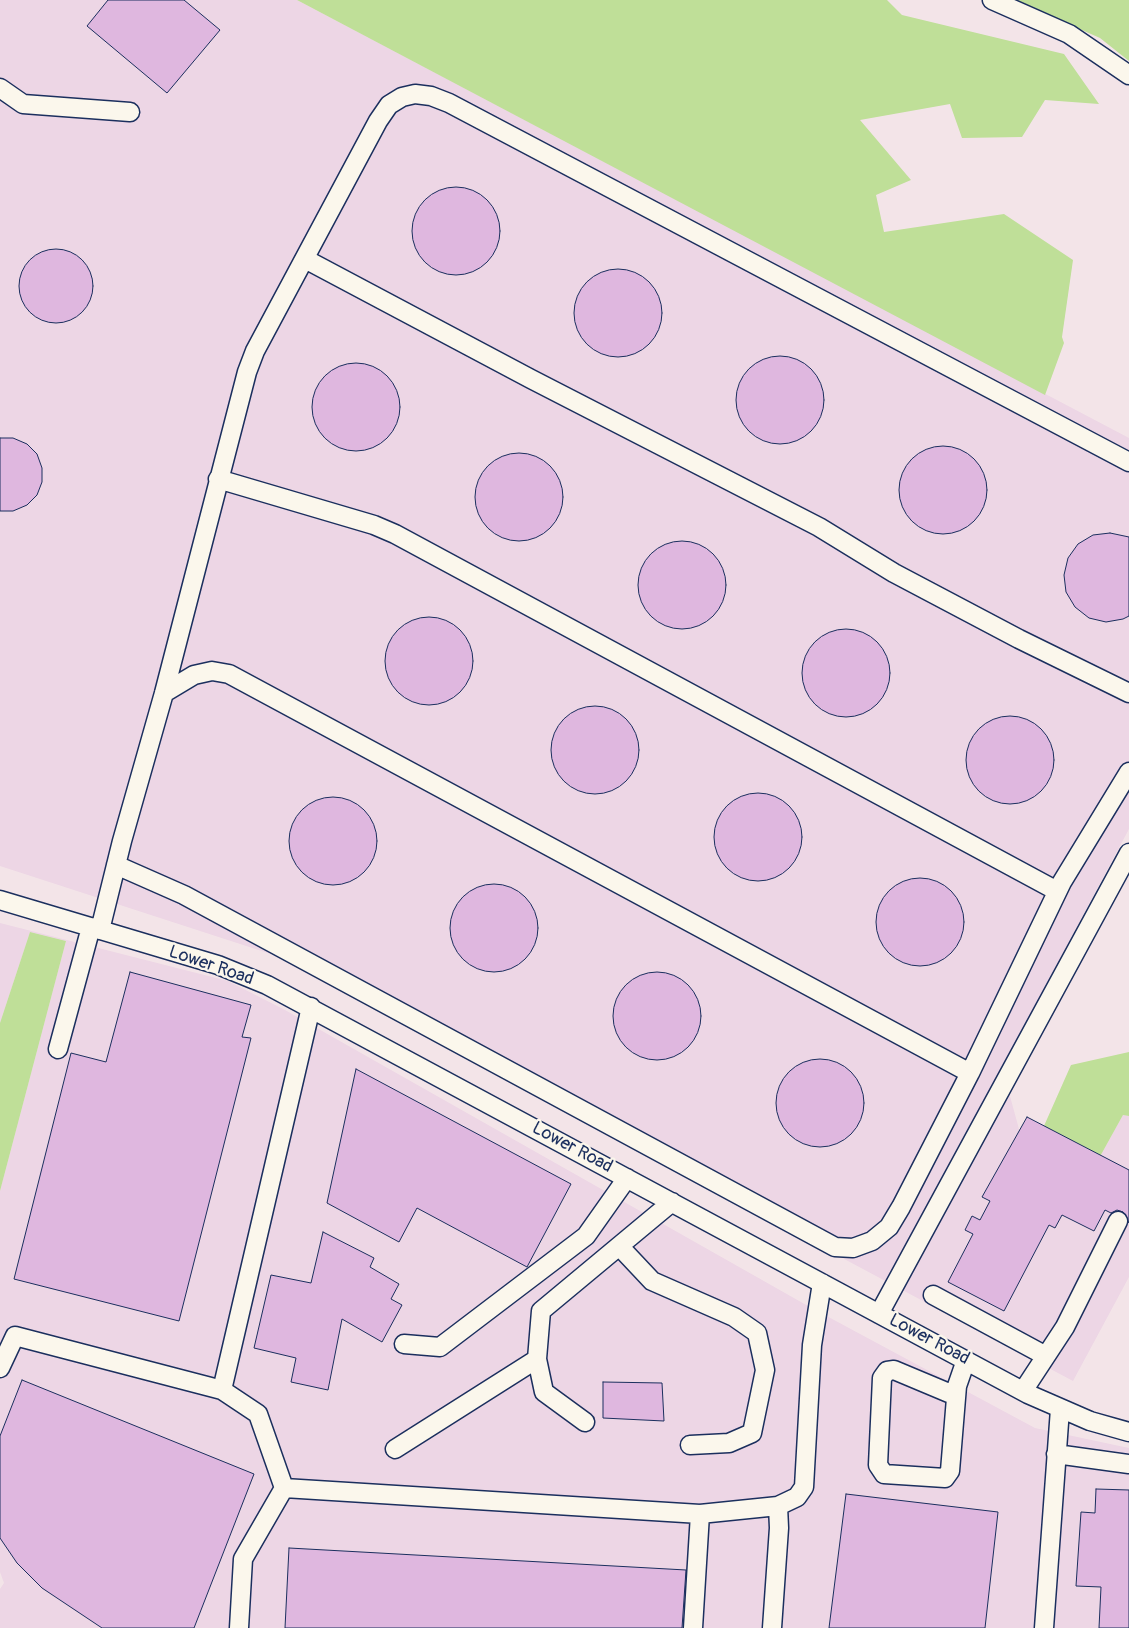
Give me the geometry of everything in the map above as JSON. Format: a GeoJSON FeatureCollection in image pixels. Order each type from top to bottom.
{"type":"FeatureCollection","features":[{"type":"Feature","properties":{"kind":"street"},"geometry":{"type":"LineString","coordinates":[[992,0],[1070,34],[1129,75]]}},
{"type":"Feature","properties":{"kind":"street"},"geometry":{"type":"LineString","coordinates":[[0,88],[23,104],[130,112]]}},
{"type":"Feature","properties":{"kind":"street"},"geometry":{"type":"LineString","coordinates":[[58,1049],[116,865],[164,693],[247,372],[255,351],[389,105],[402,97],[415,94],[431,96],[1129,462]]}},
{"type":"Feature","properties":{"kind":"street"},"geometry":{"type":"LineString","coordinates":[[305,258],[530,379],[819,527],[894,573],[944,600],[1129,693]]}},
{"type":"Feature","properties":{"kind":"street"},"geometry":{"type":"LineString","coordinates":[[218,479],[374,525],[395,534],[1058,891]]}},
{"type":"Feature","properties":{"kind":"street"},"geometry":{"type":"LineString","coordinates":[[164,693],[194,675],[212,671],[229,674],[970,1073]]}},
{"type":"Feature","properties":{"kind":"street"},"geometry":{"type":"LineString","coordinates":[[116,865],[184,895],[835,1247],[853,1248],[872,1241],[889,1227],[902,1208],[1058,891],[1129,772]]}},
{"type":"Feature","properties":{"kind":"street"},"geometry":{"type":"LineString","coordinates":[[879,1314],[1129,854]]}},
{"type":"Feature","properties":{"kind":"street","name":"Lower Road"},"geometry":{"type":"LineString","coordinates":[[0,900],[218,965],[310,1007],[1023,1391],[1060,1410],[1129,1432]]}},
{"type":"Feature","properties":{"kind":"street"},"geometry":{"type":"LineString","coordinates":[[222,1390],[310,1007]]}},
{"type":"Feature","properties":{"kind":"street"},"geometry":{"type":"LineString","coordinates":[[404,1344],[440,1347],[586,1236],[627,1178]]}},
{"type":"Feature","properties":{"kind":"street"},"geometry":{"type":"LineString","coordinates":[[585,1422],[544,1392],[537,1359],[542,1311],[672,1202]]}},
{"type":"Feature","properties":{"kind":"street"},"geometry":{"type":"LineString","coordinates":[[1023,1391],[1065,1327],[1118,1221]]}},
{"type":"Feature","properties":{"kind":"street"},"geometry":{"type":"LineString","coordinates":[[620,1247],[652,1281],[734,1317],[757,1332],[764,1370],[752,1433],[729,1443],[690,1445]]}},
{"type":"Feature","properties":{"kind":"street"},"geometry":{"type":"LineString","coordinates":[[284,1488],[700,1514],[778,1506],[797,1497],[804,1488],[812,1345],[822,1283]]}},
{"type":"Feature","properties":{"kind":"street"},"geometry":{"type":"LineString","coordinates":[[933,1295],[1046,1356]]}},
{"type":"Feature","properties":{"kind":"street"},"geometry":{"type":"LineString","coordinates":[[0,1368],[15,1336],[222,1390],[258,1414],[284,1488],[243,1559],[240,1628]]}},
{"type":"Feature","properties":{"kind":"street"},"geometry":{"type":"LineString","coordinates":[[395,1449],[537,1359]]}},
{"type":"Feature","properties":{"kind":"street"},"geometry":{"type":"LineString","coordinates":[[956,1396],[894,1370],[887,1371],[882,1378],[878,1465],[884,1474],[945,1478],[950,1471],[956,1396],[966,1360]]}},
{"type":"Feature","properties":{"kind":"street"},"geometry":{"type":"LineString","coordinates":[[1044,1628],[1060,1410]]}},
{"type":"Feature","properties":{"kind":"street"},"geometry":{"type":"LineString","coordinates":[[1056,1454],[1129,1464]]}},
{"type":"Feature","properties":{"kind":"street"},"geometry":{"type":"LineString","coordinates":[[772,1628],[779,1528],[778,1506]]}},
{"type":"Feature","properties":{"kind":"street"},"geometry":{"type":"LineString","coordinates":[[693,1628],[700,1514]]}},
{"type":"Feature","properties":{"kind":"shaded area"},"geometry":{"type":"Polygon","coordinates":[[[0,0],[297,0],[1129,438],[1129,829],[1002,1067],[1028,1162],[1082,1189],[1123,1115],[1129,1116],[1129,1277],[1073,1381],[274,955],[0,866],[0,0]]]}},
{"type":"Feature","properties":{"kind":"shaded area"},"geometry":{"type":"Polygon","coordinates":[[[0,923],[228,981],[285,1010],[808,1306],[1035,1428],[1129,1448],[1129,1628],[0,1628],[0,1589],[4,1583],[0,1572],[0,1191],[66,941],[30,932],[0,1023],[0,923]]]}},
{"type":"Feature","properties":{"kind":"green space"},"geometry":{"type":"Polygon","coordinates":[[[297,0],[887,0],[902,15],[1064,54],[1099,104],[1045,100],[1022,137],[962,138],[950,104],[860,120],[911,180],[876,195],[884,232],[1004,214],[1073,260],[1062,337],[1064,343],[1045,395],[297,0]]]}},
{"type":"Feature","properties":{"kind":"green space"},"geometry":{"type":"Polygon","coordinates":[[[1014,0],[1129,0],[1129,61],[1100,38],[1014,0]]]}},
{"type":"Feature","properties":{"kind":"green space"},"geometry":{"type":"Polygon","coordinates":[[[30,932],[66,941],[0,1191],[0,1023],[30,932]]]}},
{"type":"Feature","properties":{"kind":"green space"},"geometry":{"type":"Polygon","coordinates":[[[1129,1052],[1129,1116],[1123,1115],[1082,1189],[1028,1162],[1071,1065],[1129,1052]]]}},
{"type":"Feature","properties":{"kind":"building"},"geometry":{"type":"Polygon","coordinates":[[[108,0],[184,0],[220,30],[167,93],[87,26],[108,0]]]}},
{"type":"Feature","properties":{"kind":"building"},"geometry":{"type":"Polygon","coordinates":[[[456,187],[473,190],[487,200],[497,214],[500,231],[497,248],[487,262],[473,272],[456,275],[439,272],[425,262],[415,248],[412,231],[415,214],[425,200],[439,190],[456,187]]]}},
{"type":"Feature","properties":{"kind":"building"},"geometry":{"type":"Polygon","coordinates":[[[56,249],[70,252],[82,260],[90,272],[93,286],[90,300],[82,312],[70,320],[56,323],[42,320],[30,312],[22,300],[19,286],[22,272],[30,260],[42,252],[56,249]]]}},
{"type":"Feature","properties":{"kind":"building"},"geometry":{"type":"Polygon","coordinates":[[[618,269],[635,272],[649,282],[659,296],[662,313],[659,330],[649,344],[635,354],[618,357],[601,354],[587,344],[577,330],[574,313],[577,296],[587,282],[601,272],[618,269]]]}},
{"type":"Feature","properties":{"kind":"building"},"geometry":{"type":"Polygon","coordinates":[[[780,356],[797,359],[811,369],[821,383],[824,400],[821,417],[811,431],[797,441],[780,444],[763,441],[749,431],[739,417],[736,400],[739,383],[749,369],[763,359],[780,356]]]}},
{"type":"Feature","properties":{"kind":"building"},"geometry":{"type":"Polygon","coordinates":[[[356,363],[373,366],[387,376],[397,390],[400,407],[397,424],[387,438],[373,448],[356,451],[339,448],[325,438],[315,424],[312,407],[315,390],[325,376],[339,366],[356,363]]]}},
{"type":"Feature","properties":{"kind":"building"},"geometry":{"type":"Polygon","coordinates":[[[0,438],[13,438],[27,444],[37,454],[42,468],[42,482],[37,495],[27,505],[13,511],[0,511],[0,438]]]}},
{"type":"Feature","properties":{"kind":"building"},"geometry":{"type":"Polygon","coordinates":[[[943,446],[960,449],[974,459],[984,473],[987,490],[984,507],[974,521],[960,531],[943,534],[926,531],[912,521],[902,507],[899,490],[902,473],[912,459],[926,449],[943,446]]]}},
{"type":"Feature","properties":{"kind":"building"},"geometry":{"type":"Polygon","coordinates":[[[519,453],[536,456],[550,466],[560,480],[563,497],[560,514],[550,528],[536,538],[519,541],[502,538],[488,528],[478,514],[475,497],[478,480],[488,466],[502,456],[519,453]]]}},
{"type":"Feature","properties":{"kind":"building"},"geometry":{"type":"Polygon","coordinates":[[[1110,533],[1129,537],[1129,616],[1106,622],[1089,618],[1075,607],[1066,592],[1064,575],[1068,558],[1078,544],[1093,535],[1110,533]]]}},
{"type":"Feature","properties":{"kind":"building"},"geometry":{"type":"Polygon","coordinates":[[[682,541],[699,544],[713,554],[723,568],[726,585],[723,602],[713,616],[699,626],[682,629],[665,626],[651,616],[641,602],[638,585],[641,568],[651,554],[665,544],[682,541]]]}},
{"type":"Feature","properties":{"kind":"building"},"geometry":{"type":"Polygon","coordinates":[[[429,617],[446,620],[460,630],[470,644],[473,661],[470,678],[460,692],[446,702],[429,705],[412,702],[398,692],[388,678],[385,661],[388,644],[398,630],[412,620],[429,617]]]}},
{"type":"Feature","properties":{"kind":"building"},"geometry":{"type":"Polygon","coordinates":[[[846,629],[863,632],[877,642],[887,656],[890,673],[887,690],[877,704],[863,714],[846,717],[829,714],[815,704],[805,690],[802,673],[805,656],[815,642],[829,632],[846,629]]]}},
{"type":"Feature","properties":{"kind":"building"},"geometry":{"type":"Polygon","coordinates":[[[595,706],[612,709],[626,719],[636,733],[639,750],[636,767],[626,781],[612,791],[595,794],[578,791],[564,781],[554,767],[551,750],[554,733],[564,719],[578,709],[595,706]]]}},
{"type":"Feature","properties":{"kind":"building"},"geometry":{"type":"Polygon","coordinates":[[[1010,716],[1027,719],[1041,729],[1051,743],[1054,760],[1051,777],[1041,791],[1027,801],[1010,804],[993,801],[979,791],[969,777],[966,760],[969,743],[979,729],[993,719],[1010,716]]]}},
{"type":"Feature","properties":{"kind":"building"},"geometry":{"type":"Polygon","coordinates":[[[758,793],[775,796],[789,806],[799,820],[802,837],[799,854],[789,868],[775,878],[758,881],[741,878],[727,868],[717,854],[714,837],[717,820],[727,806],[741,796],[758,793]]]}},
{"type":"Feature","properties":{"kind":"building"},"geometry":{"type":"Polygon","coordinates":[[[333,797],[350,800],[364,810],[374,824],[377,841],[374,858],[364,872],[350,882],[333,885],[316,882],[302,872],[292,858],[289,841],[292,824],[302,810],[316,800],[333,797]]]}},
{"type":"Feature","properties":{"kind":"building"},"geometry":{"type":"Polygon","coordinates":[[[920,878],[937,881],[951,891],[961,905],[964,922],[961,939],[951,953],[937,963],[920,966],[903,963],[889,953],[879,939],[876,922],[879,905],[889,891],[903,881],[920,878]]]}},
{"type":"Feature","properties":{"kind":"building"},"geometry":{"type":"Polygon","coordinates":[[[494,884],[511,887],[525,897],[535,911],[538,928],[535,945],[525,959],[511,969],[494,972],[477,969],[463,959],[453,945],[450,928],[453,911],[463,897],[477,887],[494,884]]]}},
{"type":"Feature","properties":{"kind":"building"},"geometry":{"type":"Polygon","coordinates":[[[130,972],[251,1005],[242,1037],[251,1038],[179,1321],[14,1279],[71,1053],[106,1062],[130,972]]]}},
{"type":"Feature","properties":{"kind":"building"},"geometry":{"type":"Polygon","coordinates":[[[657,972],[674,975],[688,985],[698,999],[701,1016],[698,1033],[688,1047],[674,1057],[657,1060],[640,1057],[626,1047],[616,1033],[613,1016],[616,999],[626,985],[640,975],[657,972]]]}},
{"type":"Feature","properties":{"kind":"building"},"geometry":{"type":"Polygon","coordinates":[[[820,1059],[837,1062],[851,1072],[861,1086],[864,1103],[861,1120],[851,1134],[837,1144],[820,1147],[803,1144],[789,1134],[779,1120],[776,1103],[779,1086],[789,1072],[803,1062],[820,1059]]]}},
{"type":"Feature","properties":{"kind":"building"},"geometry":{"type":"Polygon","coordinates":[[[356,1069],[571,1184],[527,1267],[417,1208],[399,1242],[327,1203],[356,1069]]]}},
{"type":"Feature","properties":{"kind":"building"},"geometry":{"type":"Polygon","coordinates":[[[1027,1117],[1129,1170],[1129,1223],[1123,1212],[1117,1210],[1111,1213],[1105,1210],[1094,1231],[1062,1215],[1055,1228],[1049,1225],[1004,1311],[948,1282],[973,1234],[965,1230],[972,1216],[980,1220],[990,1201],[982,1197],[1027,1117]]]}},
{"type":"Feature","properties":{"kind":"building"},"geometry":{"type":"Polygon","coordinates":[[[323,1232],[374,1258],[370,1267],[399,1284],[391,1299],[402,1305],[382,1342],[342,1319],[328,1390],[291,1382],[296,1358],[254,1348],[271,1275],[311,1283],[323,1232]]]}},
{"type":"Feature","properties":{"kind":"building"},"geometry":{"type":"Polygon","coordinates":[[[22,1380],[254,1474],[194,1628],[102,1628],[42,1588],[17,1563],[0,1538],[0,1436],[22,1380]]]}},
{"type":"Feature","properties":{"kind":"building"},"geometry":{"type":"Polygon","coordinates":[[[603,1382],[662,1383],[664,1421],[603,1418],[603,1382]]]}},
{"type":"Feature","properties":{"kind":"building"},"geometry":{"type":"Polygon","coordinates":[[[1096,1489],[1129,1490],[1129,1628],[1099,1628],[1101,1587],[1076,1586],[1081,1512],[1095,1513],[1096,1489]]]}},
{"type":"Feature","properties":{"kind":"building"},"geometry":{"type":"Polygon","coordinates":[[[846,1494],[998,1512],[985,1628],[829,1628],[846,1494]]]}},
{"type":"Feature","properties":{"kind":"building"},"geometry":{"type":"Polygon","coordinates":[[[289,1548],[686,1570],[682,1628],[285,1628],[289,1548]]]}}]}
